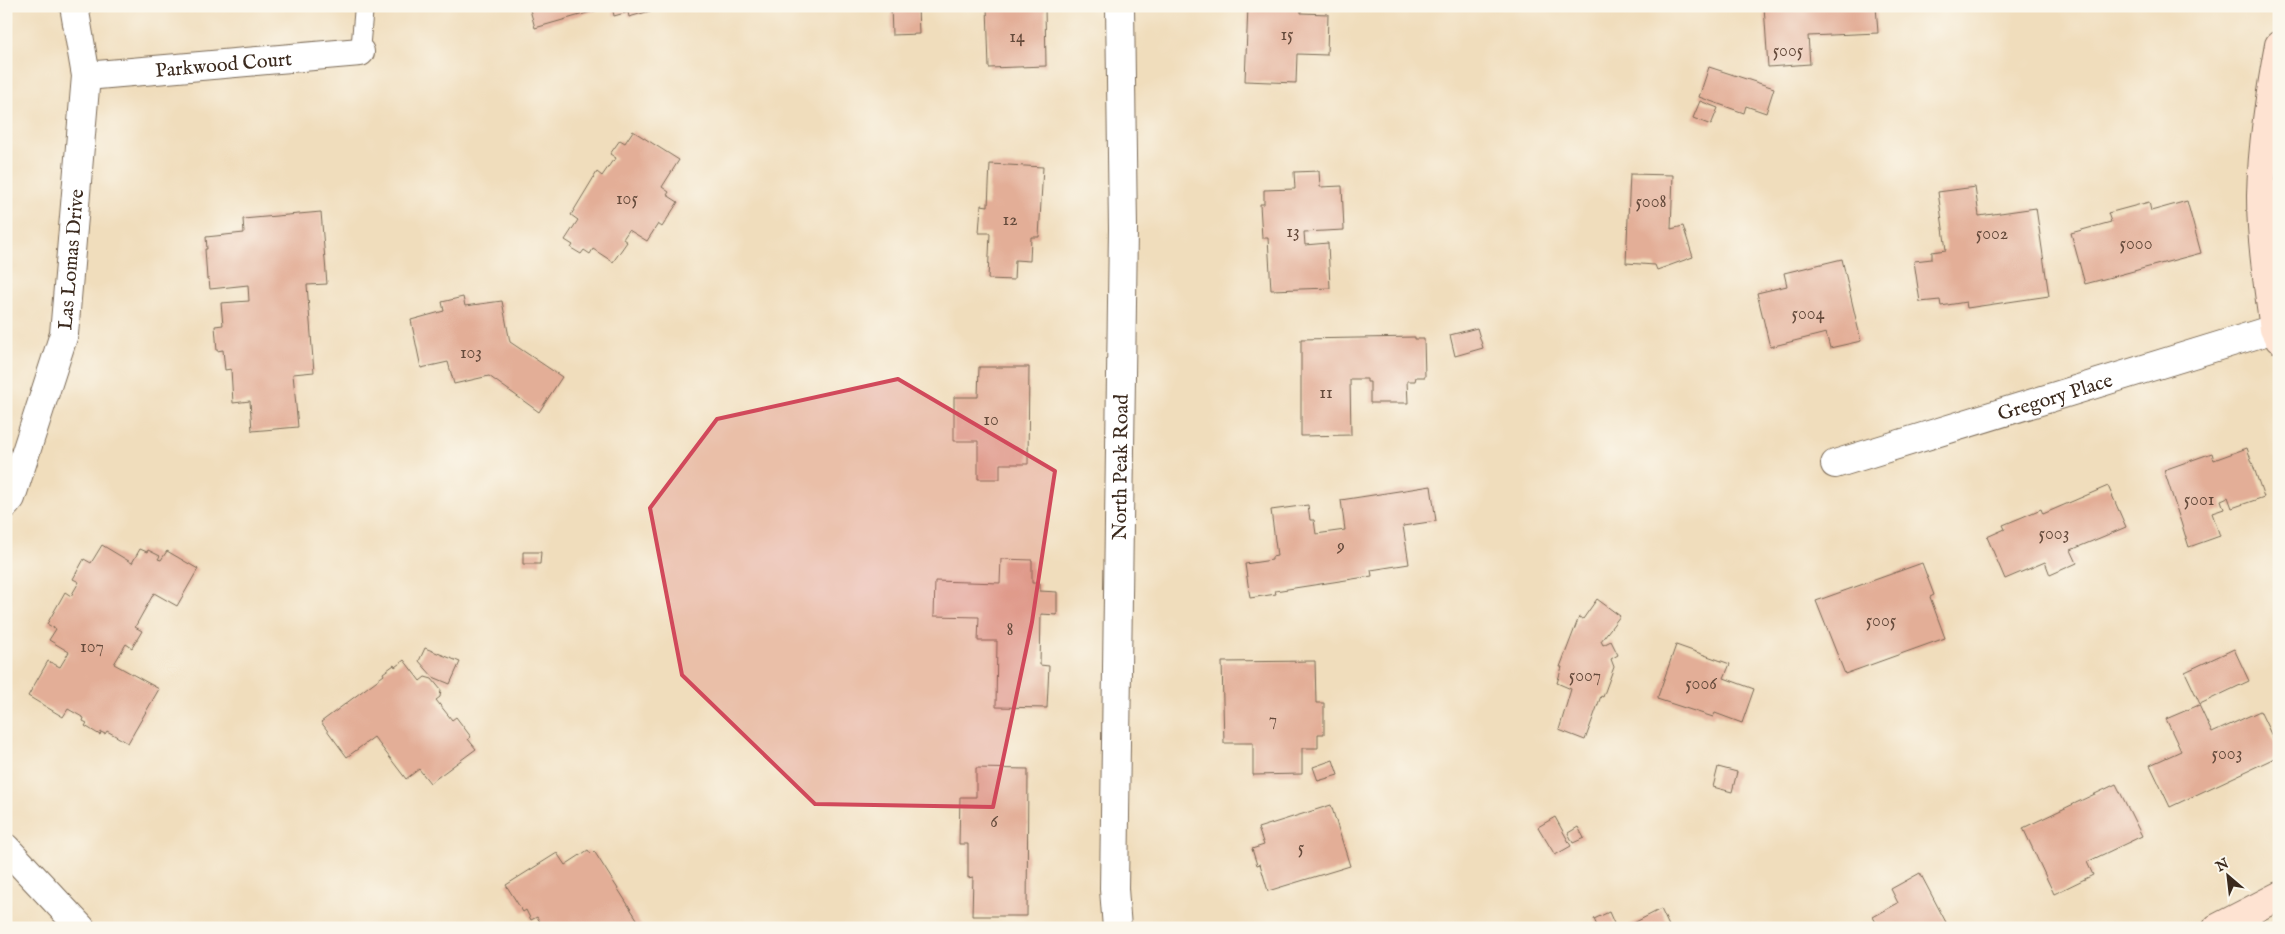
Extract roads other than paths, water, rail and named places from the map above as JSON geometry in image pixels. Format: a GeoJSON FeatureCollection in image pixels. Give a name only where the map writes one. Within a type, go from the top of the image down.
{"type":"FeatureCollection","features":[{"type":"Feature","properties":{"kind":"street","name":"Las Lomas Drive"},"geometry":{"type":"LineString","coordinates":[[6,504],[11,498],[64,334],[86,76],[74,6]]}},
{"type":"Feature","properties":{"kind":"street","name":"North Peak Road"},"geometry":{"type":"LineString","coordinates":[[1117,928],[1114,889],[1124,229],[1120,6]]}},
{"type":"Feature","properties":{"kind":"street"},"geometry":{"type":"LineString","coordinates":[[2277,334],[2264,262],[2261,196],[2267,113],[2279,45]]}},
{"type":"Feature","properties":{"kind":"street","name":"Parkwood Court"},"geometry":{"type":"LineString","coordinates":[[86,76],[360,52]]}},
{"type":"Feature","properties":{"kind":"street","name":"Gregory Place"},"geometry":{"type":"LineString","coordinates":[[1835,464],[2277,334]]}},
{"type":"Feature","properties":{"kind":"street"},"geometry":{"type":"LineString","coordinates":[[6,848],[81,928]]}},
{"type":"Feature","properties":{"kind":"street"},"geometry":{"type":"LineString","coordinates":[[2217,928],[2279,896]]}},
{"type":"Feature","properties":{"kind":"lane"},"geometry":{"type":"LineString","coordinates":[[360,52],[364,6]]}}]}
